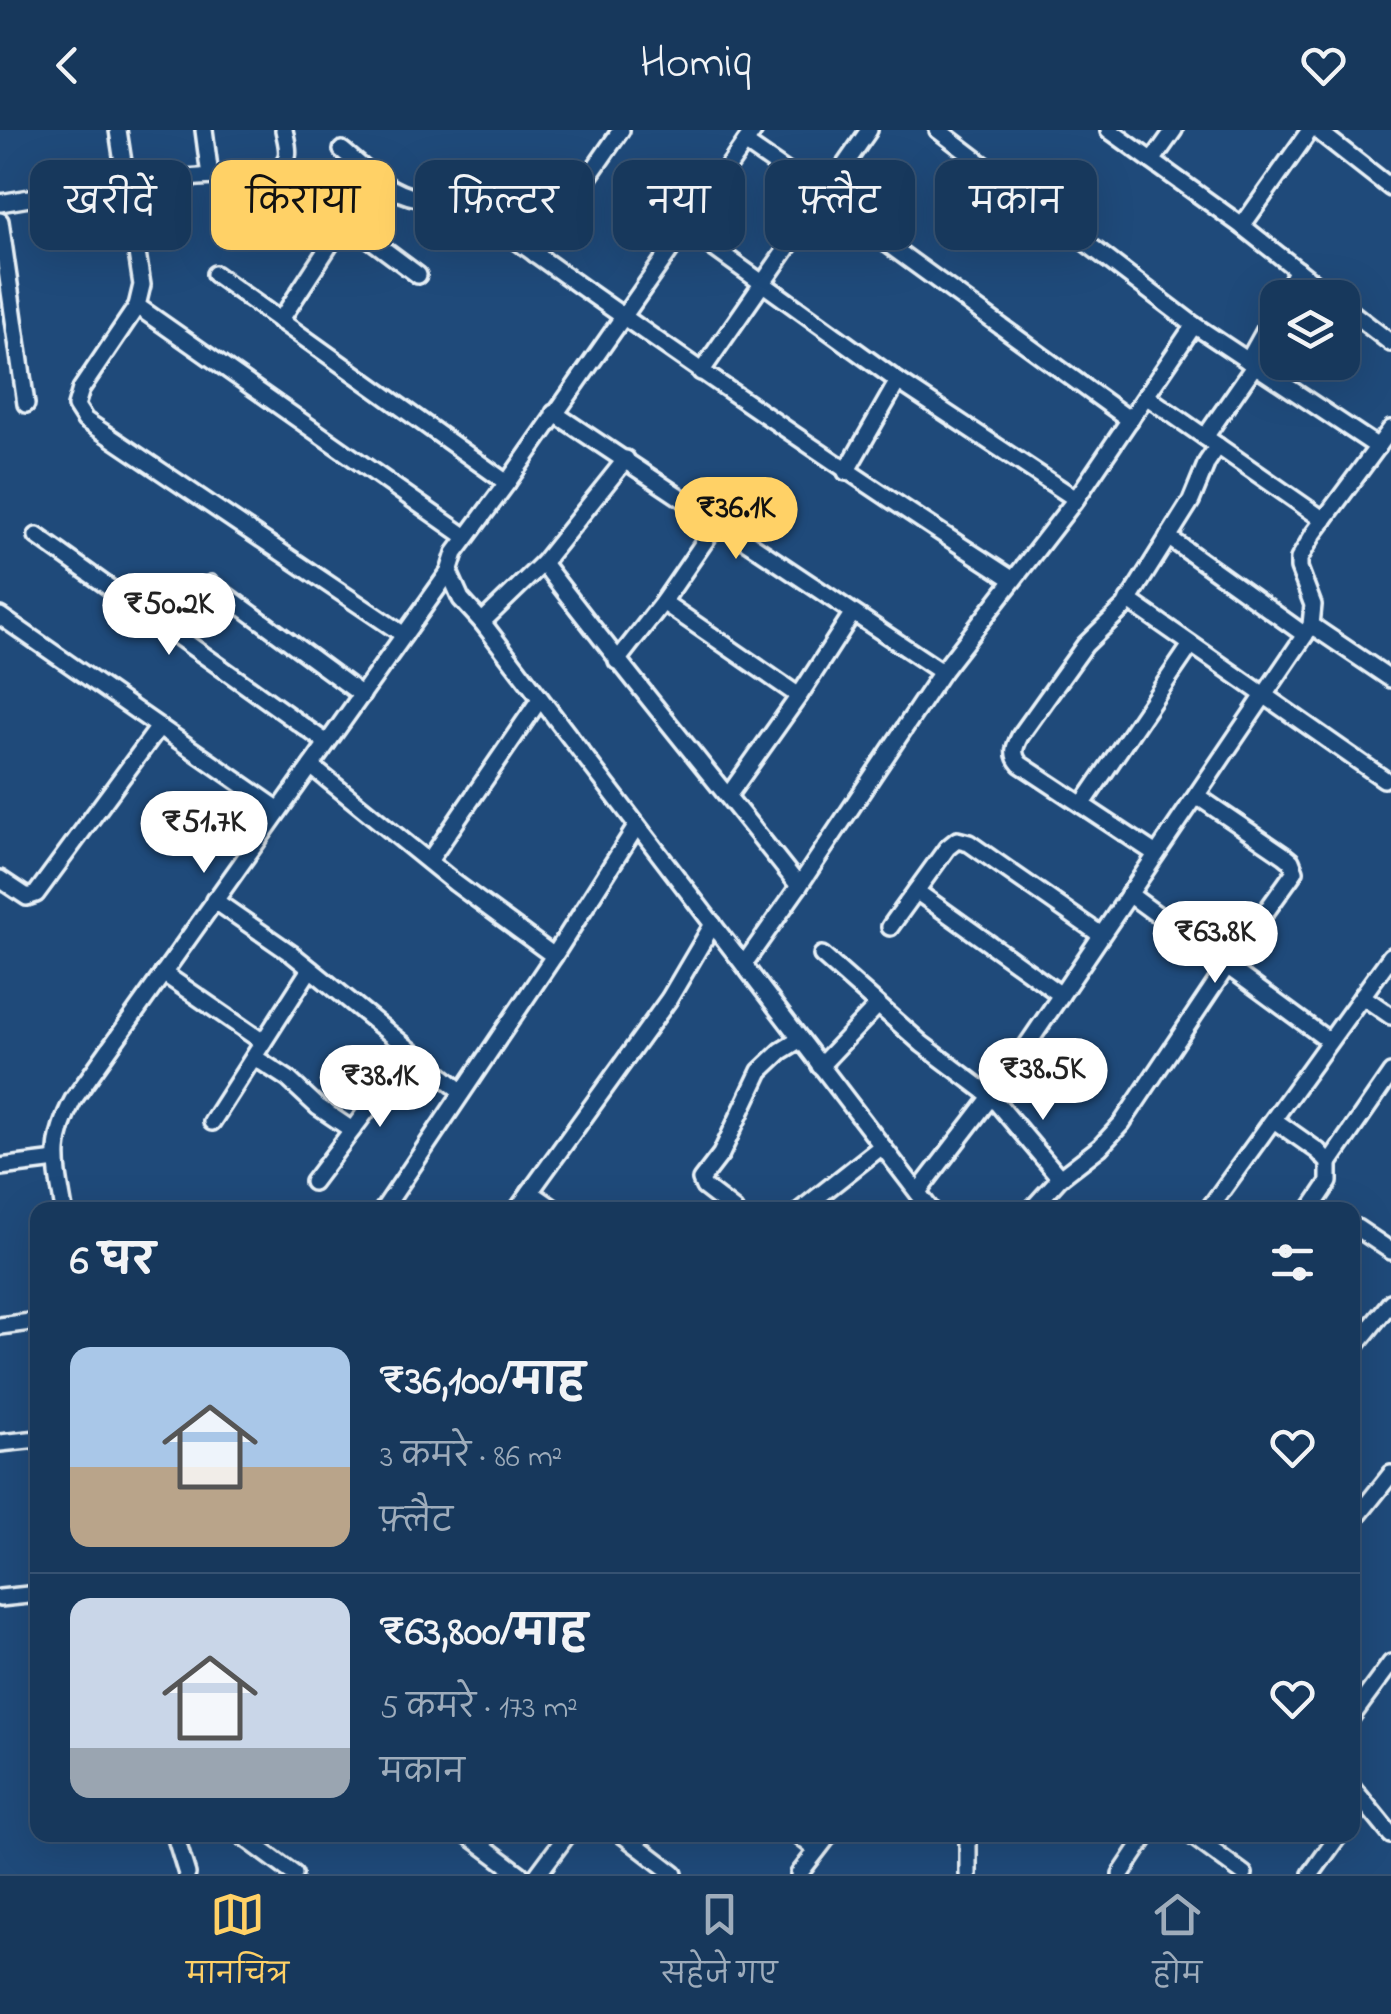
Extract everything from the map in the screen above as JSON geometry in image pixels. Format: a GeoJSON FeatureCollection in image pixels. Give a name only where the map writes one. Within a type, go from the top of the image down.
{"type":"FeatureCollection","features":[{"type":"Feature","properties":{"kind":"street"},"geometry":{"type":"LineString","coordinates":[[118,130],[122,160]]}},
{"type":"Feature","properties":{"kind":"street"},"geometry":{"type":"LineString","coordinates":[[204,130],[210,176]]}},
{"type":"Feature","properties":{"kind":"street"},"geometry":{"type":"LineString","coordinates":[[191,177],[274,172],[284,165],[288,153],[284,130]]}},
{"type":"Feature","properties":{"kind":"street"},"geometry":{"type":"LineString","coordinates":[[535,254],[622,130]]}},
{"type":"Feature","properties":{"kind":"street"},"geometry":{"type":"LineString","coordinates":[[848,160],[869,130]]}},
{"type":"Feature","properties":{"kind":"street"},"geometry":{"type":"LineString","coordinates":[[938,130],[1194,325],[1378,448]]}},
{"type":"Feature","properties":{"kind":"street"},"geometry":{"type":"LineString","coordinates":[[1109,130],[1311,280]]}},
{"type":"Feature","properties":{"kind":"street"},"geometry":{"type":"LineString","coordinates":[[1152,161],[1174,130]]}},
{"type":"Feature","properties":{"kind":"street"},"geometry":{"type":"LineString","coordinates":[[1242,226],[1310,130]]}},
{"type":"Feature","properties":{"kind":"street"},"geometry":{"type":"LineString","coordinates":[[1318,130],[1391,188]]}},
{"type":"Feature","properties":{"kind":"street"},"geometry":{"type":"LineString","coordinates":[[733,160],[750,136],[779,160]]}},
{"type":"Feature","properties":{"kind":"street"},"geometry":{"type":"LineString","coordinates":[[342,150],[405,195],[466,204],[700,372],[1012,580]]}},
{"type":"Feature","properties":{"kind":"street"},"geometry":{"type":"LineString","coordinates":[[0,202],[30,197]]}},
{"type":"Feature","properties":{"kind":"street"},"geometry":{"type":"LineString","coordinates":[[0,221],[26,404]]}},
{"type":"Feature","properties":{"kind":"street"},"geometry":{"type":"LineString","coordinates":[[280,321],[340,229],[348,226],[418,275]]}},
{"type":"Feature","properties":{"kind":"street"},"geometry":{"type":"LineString","coordinates":[[136,250],[142,285],[137,306],[81,388],[76,406],[85,420],[404,634]]}},
{"type":"Feature","properties":{"kind":"street"},"geometry":{"type":"LineString","coordinates":[[63,1202],[56,1160],[60,1127],[73,1100],[449,572],[466,537],[670,250]]}},
{"type":"Feature","properties":{"kind":"street"},"geometry":{"type":"LineString","coordinates":[[716,250],[898,381],[1076,500]]}},
{"type":"Feature","properties":{"kind":"street"},"geometry":{"type":"LineString","coordinates":[[700,372],[785,250]]}},
{"type":"Feature","properties":{"kind":"street"},"geometry":{"type":"LineString","coordinates":[[896,250],[1130,420]]}},
{"type":"Feature","properties":{"kind":"street"},"geometry":{"type":"LineString","coordinates":[[1292,280],[1298,270]]}},
{"type":"Feature","properties":{"kind":"street"},"geometry":{"type":"LineString","coordinates":[[215,274],[507,482]]}},
{"type":"Feature","properties":{"kind":"street"},"geometry":{"type":"LineString","coordinates":[[137,306],[466,537]]}},
{"type":"Feature","properties":{"kind":"street"},"geometry":{"type":"LineString","coordinates":[[1360,319],[1391,343]]}},
{"type":"Feature","properties":{"kind":"street"},"geometry":{"type":"LineString","coordinates":[[744,964],[942,672],[1076,500],[1194,325]]}},
{"type":"Feature","properties":{"kind":"street"},"geometry":{"type":"LineString","coordinates":[[1156,854],[1020,764],[1015,747],[1085,645],[1118,614],[1191,501],[1212,442],[1260,344]]}},
{"type":"Feature","properties":{"kind":"street"},"geometry":{"type":"LineString","coordinates":[[846,472],[898,381]]}},
{"type":"Feature","properties":{"kind":"street"},"geometry":{"type":"LineString","coordinates":[[1146,396],[1324,520]]}},
{"type":"Feature","properties":{"kind":"street"},"geometry":{"type":"LineString","coordinates":[[554,413],[942,672]]}},
{"type":"Feature","properties":{"kind":"street"},"geometry":{"type":"LineString","coordinates":[[918,1192],[992,1096],[1308,630],[1313,605],[1299,559],[1391,429]]}},
{"type":"Feature","properties":{"kind":"street"},"geometry":{"type":"LineString","coordinates":[[482,622],[543,563],[626,459]]}},
{"type":"Feature","properties":{"kind":"street"},"geometry":{"type":"LineString","coordinates":[[617,662],[718,522]]}},
{"type":"Feature","properties":{"kind":"street"},"geometry":{"type":"LineString","coordinates":[[38,536],[328,743]]}},
{"type":"Feature","properties":{"kind":"street"},"geometry":{"type":"LineString","coordinates":[[1168,537],[1308,630],[1391,679]]}},
{"type":"Feature","properties":{"kind":"street"},"geometry":{"type":"LineString","coordinates":[[543,563],[617,662],[799,886]]}},
{"type":"Feature","properties":{"kind":"street"},"geometry":{"type":"LineString","coordinates":[[449,572],[462,599],[925,1202]]}},
{"type":"Feature","properties":{"kind":"street"},"geometry":{"type":"LineString","coordinates":[[210,584],[362,695]]}},
{"type":"Feature","properties":{"kind":"street"},"geometry":{"type":"LineString","coordinates":[[1128,600],[1384,779]]}},
{"type":"Feature","properties":{"kind":"street"},"geometry":{"type":"LineString","coordinates":[[663,602],[798,696]]}},
{"type":"Feature","properties":{"kind":"street"},"geometry":{"type":"LineString","coordinates":[[728,796],[852,614]]}},
{"type":"Feature","properties":{"kind":"street"},"geometry":{"type":"LineString","coordinates":[[0,616],[279,810]]}},
{"type":"Feature","properties":{"kind":"street"},"geometry":{"type":"LineString","coordinates":[[1082,805],[1191,645]]}},
{"type":"Feature","properties":{"kind":"street"},"geometry":{"type":"LineString","coordinates":[[428,861],[540,700]]}},
{"type":"Feature","properties":{"kind":"street"},"geometry":{"type":"LineString","coordinates":[[0,879],[26,897],[36,894],[159,727]]}},
{"type":"Feature","properties":{"kind":"street"},"geometry":{"type":"LineString","coordinates":[[311,766],[554,956]]}},
{"type":"Feature","properties":{"kind":"street"},"geometry":{"type":"LineString","coordinates":[[1038,1202],[1060,1178],[1100,1148],[1122,1123],[1292,876],[1294,866],[1285,856],[1197,796]]}},
{"type":"Feature","properties":{"kind":"street"},"geometry":{"type":"LineString","coordinates":[[388,1202],[554,956],[636,826]]}},
{"type":"Feature","properties":{"kind":"street"},"geometry":{"type":"LineString","coordinates":[[890,927],[952,842],[963,841],[1101,935]]}},
{"type":"Feature","properties":{"kind":"street"},"geometry":{"type":"LineString","coordinates":[[916,891],[1061,995]]}},
{"type":"Feature","properties":{"kind":"street"},"geometry":{"type":"LineString","coordinates":[[1129,894],[1329,1040]]}},
{"type":"Feature","properties":{"kind":"street"},"geometry":{"type":"LineString","coordinates":[[214,900],[270,938],[462,1092]]}},
{"type":"Feature","properties":{"kind":"street"},"geometry":{"type":"LineString","coordinates":[[523,1202],[669,999],[713,924]]}},
{"type":"Feature","properties":{"kind":"street"},"geometry":{"type":"LineString","coordinates":[[822,955],[941,1060],[992,1096],[1060,1178]]}},
{"type":"Feature","properties":{"kind":"street"},"geometry":{"type":"LineString","coordinates":[[1214,1202],[1391,956]]}},
{"type":"Feature","properties":{"kind":"street"},"geometry":{"type":"LineString","coordinates":[[212,1122],[310,969]]}},
{"type":"Feature","properties":{"kind":"street"},"geometry":{"type":"LineString","coordinates":[[163,973],[259,1049],[318,1107],[352,1130]]}},
{"type":"Feature","properties":{"kind":"street"},"geometry":{"type":"LineString","coordinates":[[1362,996],[1391,1016]]}},
{"type":"Feature","properties":{"kind":"street"},"geometry":{"type":"LineString","coordinates":[[820,1066],[878,1005]]}},
{"type":"Feature","properties":{"kind":"street"},"geometry":{"type":"LineString","coordinates":[[724,1202],[704,1187],[702,1180],[721,1154],[760,1071],[799,1040]]}},
{"type":"Feature","properties":{"kind":"street"},"geometry":{"type":"LineString","coordinates":[[312,1182],[411,1052]]}},
{"type":"Feature","properties":{"kind":"street"},"geometry":{"type":"LineString","coordinates":[[1315,1202],[1329,1182],[1329,1163],[1391,1073]]}},
{"type":"Feature","properties":{"kind":"street"},"geometry":{"type":"LineString","coordinates":[[1274,1120],[1329,1163]]}},
{"type":"Feature","properties":{"kind":"street"},"geometry":{"type":"LineString","coordinates":[[811,1202],[882,1146]]}},
{"type":"Feature","properties":{"kind":"street"},"geometry":{"type":"LineString","coordinates":[[0,1167],[56,1160]]}},
{"type":"Feature","properties":{"kind":"street"},"geometry":{"type":"LineString","coordinates":[[530,1192],[544,1202]]}},
{"type":"Feature","properties":{"kind":"street"},"geometry":{"type":"LineString","coordinates":[[1360,1230],[1391,1251]]}},
{"type":"Feature","properties":{"kind":"street"},"geometry":{"type":"LineString","coordinates":[[1360,1340],[1391,1302]]}},
{"type":"Feature","properties":{"kind":"street"},"geometry":{"type":"LineString","coordinates":[[0,1326],[30,1321]]}},
{"type":"Feature","properties":{"kind":"street"},"geometry":{"type":"LineString","coordinates":[[0,1443],[30,1440]]}},
{"type":"Feature","properties":{"kind":"street"},"geometry":{"type":"LineString","coordinates":[[1360,1512],[1391,1474]]}},
{"type":"Feature","properties":{"kind":"street"},"geometry":{"type":"LineString","coordinates":[[0,1598],[30,1595]]}},
{"type":"Feature","properties":{"kind":"street"},"geometry":{"type":"LineString","coordinates":[[1360,1705],[1391,1663]]}},
{"type":"Feature","properties":{"kind":"street"},"geometry":{"type":"LineString","coordinates":[[1360,1797],[1389,1827]]}},
{"type":"Feature","properties":{"kind":"street"},"geometry":{"type":"LineString","coordinates":[[1360,1805],[1363,1801]]}},
{"type":"Feature","properties":{"kind":"street"},"geometry":{"type":"LineString","coordinates":[[177,1842],[186,1874]]}},
{"type":"Feature","properties":{"kind":"street"},"geometry":{"type":"LineString","coordinates":[[251,1842],[294,1874]]}},
{"type":"Feature","properties":{"kind":"street"},"geometry":{"type":"LineString","coordinates":[[477,1842],[520,1874]]}},
{"type":"Feature","properties":{"kind":"street"},"geometry":{"type":"LineString","coordinates":[[538,1874],[562,1842]]}},
{"type":"Feature","properties":{"kind":"street"},"geometry":{"type":"LineString","coordinates":[[632,1842],[674,1874]]}},
{"type":"Feature","properties":{"kind":"street"},"geometry":{"type":"LineString","coordinates":[[807,1842],[817,1850]]}},
{"type":"Feature","properties":{"kind":"street"},"geometry":{"type":"LineString","coordinates":[[799,1874],[823,1842]]}},
{"type":"Feature","properties":{"kind":"street"},"geometry":{"type":"LineString","coordinates":[[968,1842],[968,1874]]}},
{"type":"Feature","properties":{"kind":"street"},"geometry":{"type":"LineString","coordinates":[[1122,1874],[1143,1842]]}},
{"type":"Feature","properties":{"kind":"street"},"geometry":{"type":"LineString","coordinates":[[1200,1842],[1244,1874]]}},
{"type":"Feature","properties":{"kind":"street"},"geometry":{"type":"LineString","coordinates":[[1311,1874],[1333,1842]]}}]}
